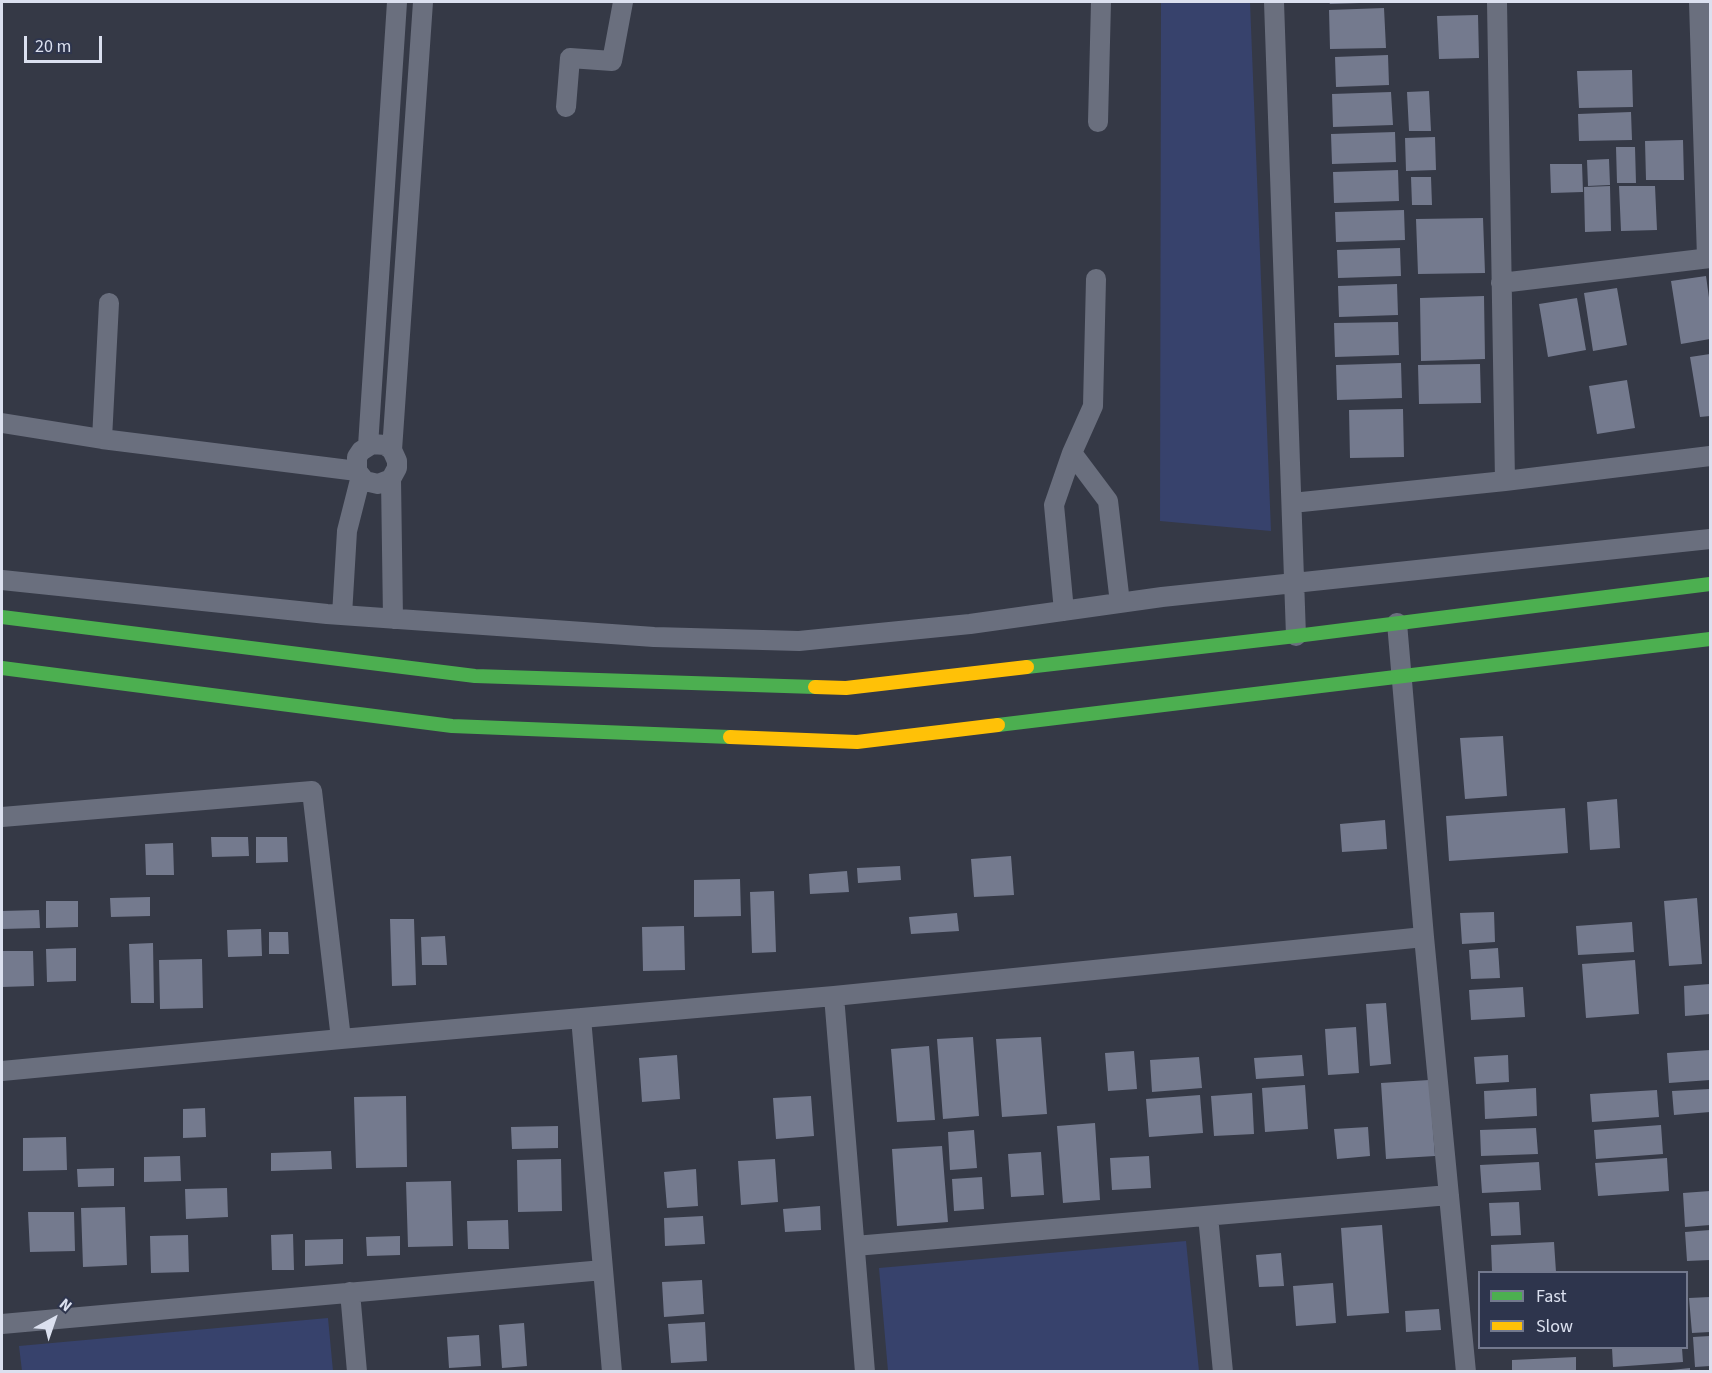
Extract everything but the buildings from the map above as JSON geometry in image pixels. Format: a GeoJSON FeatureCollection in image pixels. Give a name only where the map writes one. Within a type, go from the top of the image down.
{"type":"FeatureCollection","features":[{"type":"Feature","properties":{"kind":"street"},"geometry":{"type":"LineString","coordinates":[[368,446],[398,2]]}},
{"type":"Feature","properties":{"kind":"street"},"geometry":{"type":"LineString","coordinates":[[393,619],[391,479],[397,468],[397,461],[392,450],[423,2]]}},
{"type":"Feature","properties":{"kind":"street"},"geometry":{"type":"LineString","coordinates":[[566,107],[570,58],[612,62],[622,2]]}},
{"type":"Feature","properties":{"kind":"street"},"geometry":{"type":"LineString","coordinates":[[1098,122],[1101,2]]}},
{"type":"Feature","properties":{"kind":"street"},"geometry":{"type":"LineString","coordinates":[[1274,2],[1296,636]]}},
{"type":"Feature","properties":{"kind":"street"},"geometry":{"type":"LineString","coordinates":[[1497,2],[1506,481]]}},
{"type":"Feature","properties":{"kind":"street"},"geometry":{"type":"LineString","coordinates":[[1501,283],[1709,258],[1706,47],[1699,2]]}},
{"type":"Feature","properties":{"kind":"street"},"geometry":{"type":"LineString","coordinates":[[1064,611],[1054,506],[1072,453],[1093,406],[1096,279]]}},
{"type":"Feature","properties":{"kind":"street"},"geometry":{"type":"LineString","coordinates":[[102,439],[109,303]]}},
{"type":"Feature","properties":{"kind":"street"},"geometry":{"type":"LineString","coordinates":[[2,423],[359,474],[371,484],[391,479]]}},
{"type":"Feature","properties":{"kind":"street"},"geometry":{"type":"LineString","coordinates":[[342,615],[347,531],[359,474],[357,458],[368,446],[385,445],[392,450]]}},
{"type":"Feature","properties":{"kind":"street"},"geometry":{"type":"LineString","coordinates":[[1072,453],[1108,501],[1120,603]]}},
{"type":"Feature","properties":{"kind":"street"},"geometry":{"type":"LineString","coordinates":[[1292,503],[1506,481],[1710,456]]}},
{"type":"Feature","properties":{"kind":"street"},"geometry":{"type":"LineString","coordinates":[[2,580],[393,619],[654,637],[799,641],[970,624],[1162,597],[1710,539]]}},
{"type":"Feature","properties":{"kind":"street"},"geometry":{"type":"LineString","coordinates":[[2,617],[475,676],[846,688],[1296,636],[1710,584]]}},
{"type":"Feature","properties":{"kind":"street"},"geometry":{"type":"LineString","coordinates":[[1397,623],[1424,937],[1466,1371]]}},
{"type":"Feature","properties":{"kind":"street"},"geometry":{"type":"LineString","coordinates":[[2,668],[452,726],[857,742],[1710,639]]}},
{"type":"Feature","properties":{"kind":"street"},"geometry":{"type":"LineString","coordinates":[[2,817],[312,791],[341,1039]]}},
{"type":"Feature","properties":{"kind":"street"},"geometry":{"type":"LineString","coordinates":[[2,1071],[834,996],[1424,937]]}},
{"type":"Feature","properties":{"kind":"street"},"geometry":{"type":"LineString","coordinates":[[834,996],[865,1371]]}},
{"type":"Feature","properties":{"kind":"street"},"geometry":{"type":"LineString","coordinates":[[582,1018],[612,1371]]}},
{"type":"Feature","properties":{"kind":"street"},"geometry":{"type":"LineString","coordinates":[[855,1246],[1449,1195]]}},
{"type":"Feature","properties":{"kind":"street"},"geometry":{"type":"LineString","coordinates":[[1208,1216],[1223,1371]]}},
{"type":"Feature","properties":{"kind":"street"},"geometry":{"type":"LineString","coordinates":[[2,1324],[603,1270]]}},
{"type":"Feature","properties":{"kind":"street"},"geometry":{"type":"LineString","coordinates":[[350,1292],[357,1371]]}},
{"type":"Feature","properties":{"kind":"shaded area"},"geometry":{"type":"Polygon","coordinates":[[[1161,2],[1250,2],[1271,531],[1160,521],[1161,2]]]}},
{"type":"Feature","properties":{"kind":"shaded area"},"geometry":{"type":"Polygon","coordinates":[[[1186,1241],[1199,1371],[888,1371],[879,1268],[1186,1241]]]}},
{"type":"Feature","properties":{"kind":"shaded area"},"geometry":{"type":"Polygon","coordinates":[[[328,1318],[333,1371],[22,1371],[19,1346],[328,1318]]]}},
{"type":"Feature","properties":{"kind":"traffic: fast"},"geometry":{"type":"LineString","coordinates":[[1027,667],[1710,584]]}},
{"type":"Feature","properties":{"kind":"traffic: fast"},"geometry":{"type":"LineString","coordinates":[[2,617],[475,676],[815,687]]}},
{"type":"Feature","properties":{"kind":"traffic: fast"},"geometry":{"type":"LineString","coordinates":[[998,725],[1710,639]]}},
{"type":"Feature","properties":{"kind":"traffic: fast"},"geometry":{"type":"LineString","coordinates":[[2,668],[452,726],[730,737]]}},
{"type":"Feature","properties":{"kind":"traffic: slow"},"geometry":{"type":"LineString","coordinates":[[815,687],[846,688],[1027,667]]}},
{"type":"Feature","properties":{"kind":"traffic: slow"},"geometry":{"type":"LineString","coordinates":[[730,737],[857,742],[998,725]]}}]}
